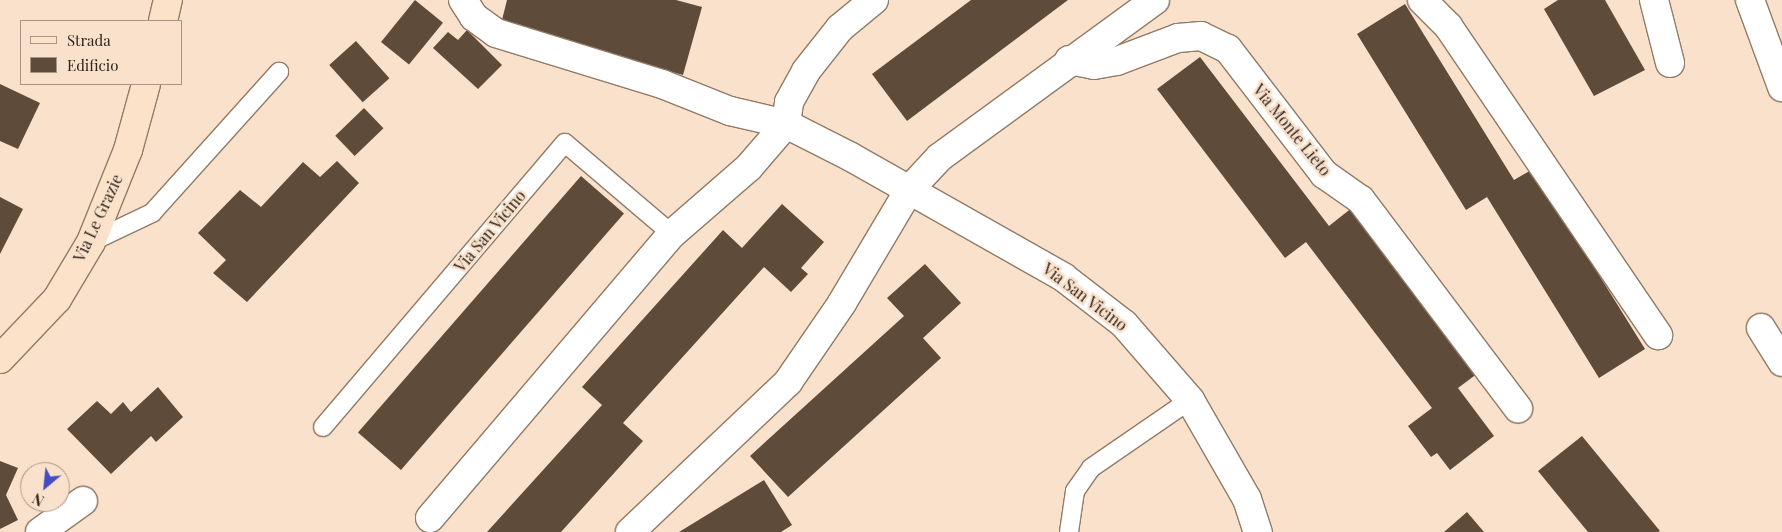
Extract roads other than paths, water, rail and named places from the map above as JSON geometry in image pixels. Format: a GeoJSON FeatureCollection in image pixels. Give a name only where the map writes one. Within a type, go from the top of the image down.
{"type":"FeatureCollection","features":[{"type":"Feature","properties":{"kind":"main road"},"geometry":{"type":"LineString","coordinates":[[163,20],[168,0]]}},
{"type":"Feature","properties":{"kind":"main road","name":"Via Le Grazie"},"geometry":{"type":"LineString","coordinates":[[0,359],[57,298],[91,242],[128,150],[146,85]]}},
{"type":"Feature","properties":{"kind":"street","name":"Via San Vicino"},"geometry":{"type":"LineString","coordinates":[[463,0],[474,18],[496,33],[662,84],[730,111],[786,124],[909,190],[1063,277],[1124,324],[1190,400],[1247,499],[1258,532]]}},
{"type":"Feature","properties":{"kind":"street"},"geometry":{"type":"LineString","coordinates":[[430,518],[672,234],[749,167],[786,124],[789,102],[806,71],[840,28],[874,0]]}},
{"type":"Feature","properties":{"kind":"street"},"geometry":{"type":"LineString","coordinates":[[630,532],[788,382],[842,303],[909,190],[940,156],[1155,0]]}},
{"type":"Feature","properties":{"kind":"street"},"geometry":{"type":"LineString","coordinates":[[1422,0],[1448,26],[1658,335]]}},
{"type":"Feature","properties":{"kind":"street"},"geometry":{"type":"LineString","coordinates":[[1654,0],[1670,63]]}},
{"type":"Feature","properties":{"kind":"street"},"geometry":{"type":"LineString","coordinates":[[1750,0],[1782,87]]}},
{"type":"Feature","properties":{"kind":"street","name":"Via Monte Lieto"},"geometry":{"type":"LineString","coordinates":[[1070,60],[1094,65],[1117,62],[1178,38],[1193,36],[1201,36],[1228,49],[1324,174],[1361,200],[1518,408]]}},
{"type":"Feature","properties":{"kind":"street"},"geometry":{"type":"LineString","coordinates":[[1762,328],[1782,362]]}},
{"type":"Feature","properties":{"kind":"street"},"geometry":{"type":"LineString","coordinates":[[40,532],[83,501]]}},
{"type":"Feature","properties":{"kind":"lane"},"geometry":{"type":"LineString","coordinates":[[91,242],[152,212],[279,72]]}},
{"type":"Feature","properties":{"kind":"lane","name":"Via San Vicino"},"geometry":{"type":"LineString","coordinates":[[323,427],[565,143],[672,234]]}},
{"type":"Feature","properties":{"kind":"lane"},"geometry":{"type":"LineString","coordinates":[[1069,532],[1075,491],[1091,468],[1190,400]]}}]}
